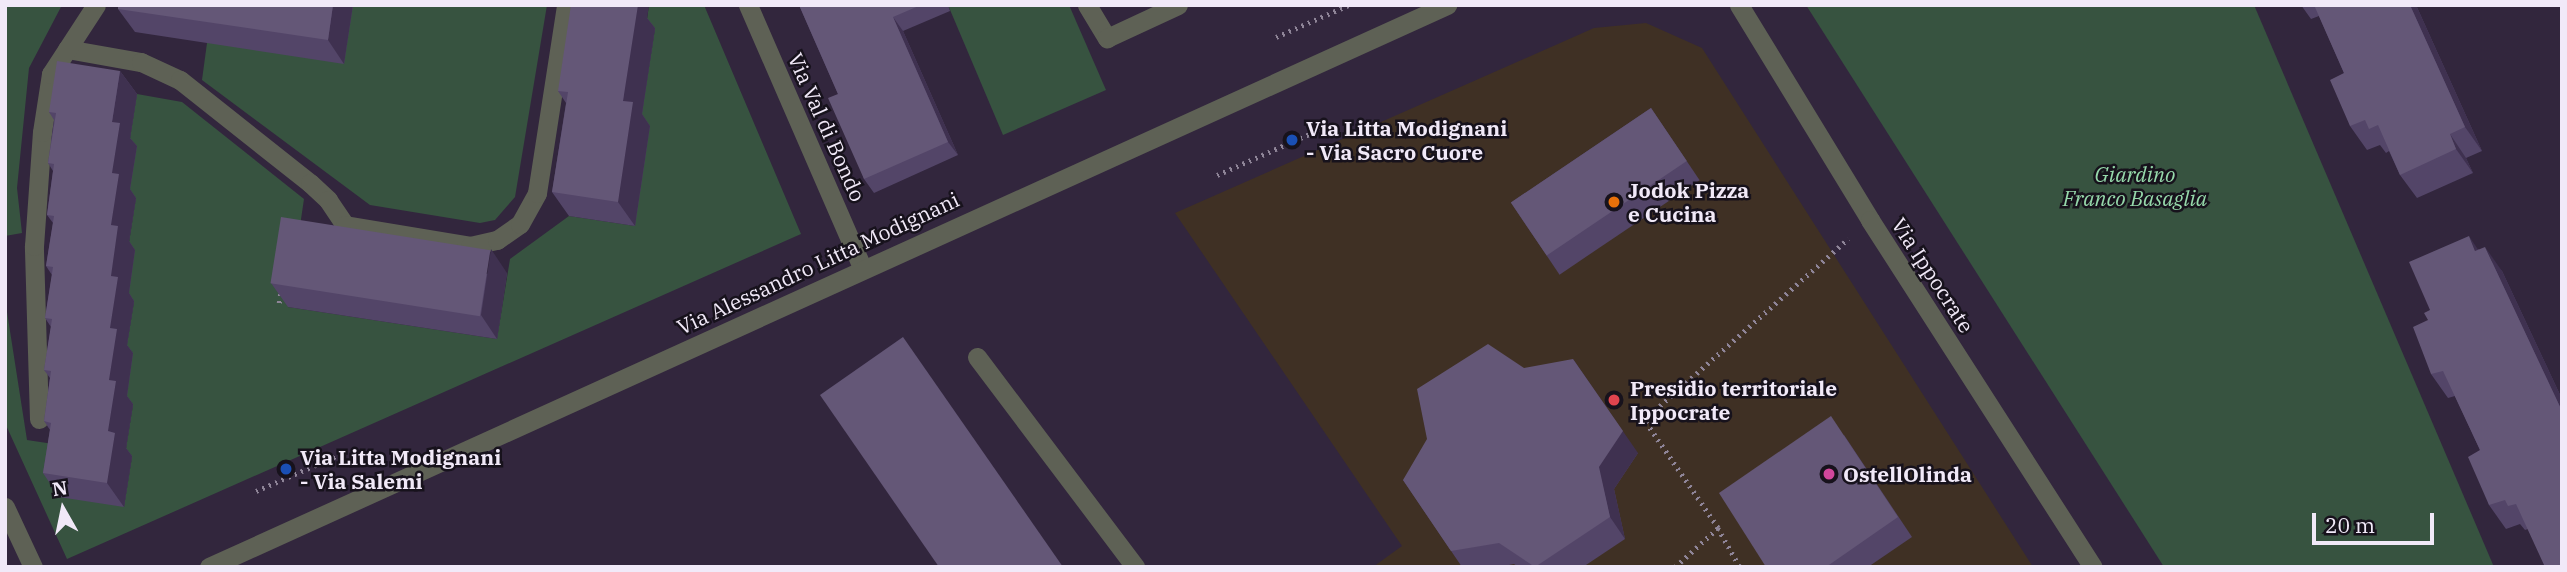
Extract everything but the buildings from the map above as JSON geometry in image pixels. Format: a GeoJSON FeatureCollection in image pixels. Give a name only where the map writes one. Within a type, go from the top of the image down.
{"type":"FeatureCollection","features":[{"type":"Feature","properties":{"kind":"street"},"geometry":{"type":"LineString","coordinates":[[39,419],[34,246],[42,132],[51,74],[96,5]]}},
{"type":"Feature","properties":{"kind":"street"},"geometry":{"type":"LineString","coordinates":[[67,49],[141,62],[180,80],[310,183],[328,200],[345,225],[470,246],[497,240],[520,224],[537,193],[566,5]]}},
{"type":"Feature","properties":{"kind":"street","name":"Via Val di Bondo"},"geometry":{"type":"LineString","coordinates":[[748,5],[862,267]]}},
{"type":"Feature","properties":{"kind":"street"},"geometry":{"type":"LineString","coordinates":[[1087,5],[1107,38],[1178,5]]}},
{"type":"Feature","properties":{"kind":"street","name":"Via Alessandro Litta Modignani"},"geometry":{"type":"LineString","coordinates":[[209,567],[862,267],[1447,5]]}},
{"type":"Feature","properties":{"kind":"street","name":"Via Ippocrate"},"geometry":{"type":"LineString","coordinates":[[1738,5],[1870,220],[2093,567]]}},
{"type":"Feature","properties":{"kind":"street"},"geometry":{"type":"LineString","coordinates":[[977,357],[1135,567]]}},
{"type":"Feature","properties":{"kind":"street"},"geometry":{"type":"LineString","coordinates":[[5,507],[33,567]]}},
{"type":"Feature","properties":{"kind":"path"},"geometry":{"type":"LineString","coordinates":[[1276,37],[1349,5]]}},
{"type":"Feature","properties":{"kind":"path"},"geometry":{"type":"LineString","coordinates":[[1217,174],[1330,125]]}},
{"type":"Feature","properties":{"kind":"path"},"geometry":{"type":"LineString","coordinates":[[1740,567],[1718,528],[1644,420],[1870,220]]}},
{"type":"Feature","properties":{"kind":"path"},"geometry":{"type":"LineString","coordinates":[[279,303],[283,276]]}},
{"type":"Feature","properties":{"kind":"path"},"geometry":{"type":"LineString","coordinates":[[256,491],[343,453]]}},
{"type":"Feature","properties":{"kind":"path"},"geometry":{"type":"LineString","coordinates":[[1675,567],[1718,528]]}},
{"type":"Feature","properties":{"kind":"shaded area","name":"Presidio territoriale Ippocrate"},"geometry":{"type":"Polygon","coordinates":[[[1646,23],[1702,48],[2033,567],[1373,567],[1402,546],[1175,213],[1594,28],[1646,23]]]}},
{"type":"Feature","properties":{"kind":"green space"},"geometry":{"type":"Polygon","coordinates":[[[5,5],[62,5],[29,68],[17,188],[22,233],[5,236],[5,5]]]}},
{"type":"Feature","properties":{"kind":"green space"},"geometry":{"type":"Polygon","coordinates":[[[353,5],[547,5],[515,197],[495,220],[480,223],[370,205],[202,80],[207,43],[353,5]]]}},
{"type":"Feature","properties":{"kind":"green space"},"geometry":{"type":"Polygon","coordinates":[[[649,5],[704,5],[801,234],[67,559],[5,423],[5,299],[27,440],[60,445],[124,507],[132,457],[125,455],[133,405],[126,403],[126,351],[134,302],[127,300],[128,249],[136,198],[129,197],[129,145],[137,94],[182,102],[304,199],[288,307],[497,339],[510,259],[569,216],[635,226],[640,125],[655,29],[646,27],[649,5]]]}},
{"type":"Feature","properties":{"kind":"green space"},"geometry":{"type":"Polygon","coordinates":[[[948,5],[1069,5],[1106,90],[1003,135],[948,5]]]}},
{"type":"Feature","properties":{"kind":"green space","name":"Giardino Franco Basaglia"},"geometry":{"type":"Polygon","coordinates":[[[1806,5],[2254,5],[2494,567],[2164,567],[1806,5]]]}},
{"type":"Feature","properties":{"kind":"place","name":"Via Litta Modignani - Via Sacro Cuore"},"geometry":{"type":"Point","coordinates":[1292,140]}},
{"type":"Feature","properties":{"kind":"place","name":"Jodok Pizza e Cucina"},"geometry":{"type":"Point","coordinates":[1614,202]}},
{"type":"Feature","properties":{"kind":"place","name":"Presidio territoriale Ippocrate"},"geometry":{"type":"Point","coordinates":[1614,400]}},
{"type":"Feature","properties":{"kind":"place","name":"Via Litta Modignani - Via Salemi"},"geometry":{"type":"Point","coordinates":[286,469]}},
{"type":"Feature","properties":{"kind":"place","name":"OstellOlinda"},"geometry":{"type":"Point","coordinates":[1829,474]}}]}
